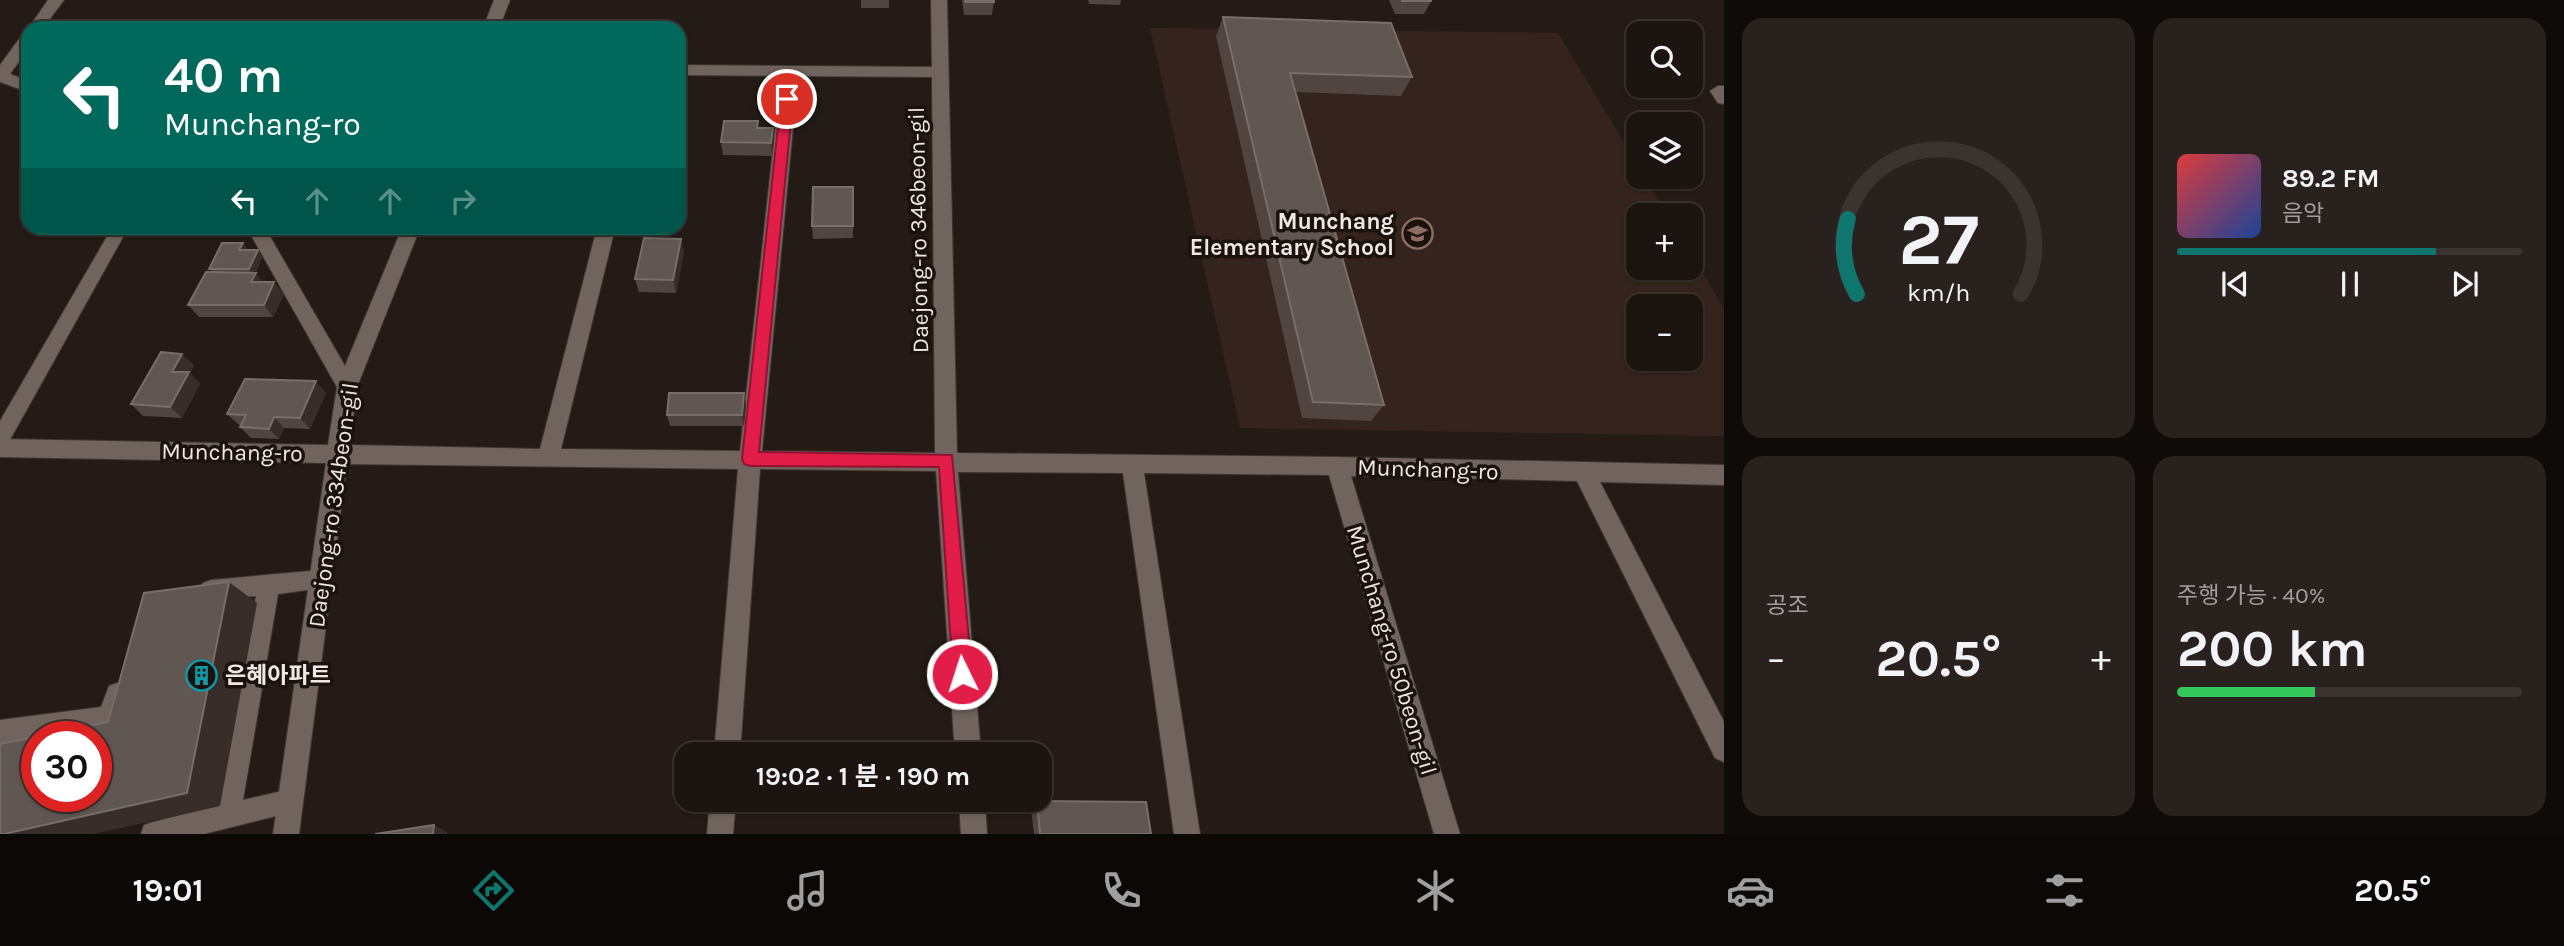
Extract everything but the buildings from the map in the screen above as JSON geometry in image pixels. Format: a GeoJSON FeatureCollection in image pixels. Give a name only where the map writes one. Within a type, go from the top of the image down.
{"type":"FeatureCollection","features":[{"type":"Feature","properties":{"kind":"street"},"geometry":{"type":"LineString","coordinates":[[41,21],[56,0]]}},
{"type":"Feature","properties":{"kind":"street"},"geometry":{"type":"LineString","coordinates":[[494,21],[502,0]]}},
{"type":"Feature","properties":{"kind":"street","name":"Daejong-ro 346beon-gil"},"geometry":{"type":"LineString","coordinates":[[939,0],[946,460],[967,742]]}},
{"type":"Feature","properties":{"kind":"street"},"geometry":{"type":"LineString","coordinates":[[21,48],[0,76],[21,84]]}},
{"type":"Feature","properties":{"kind":"street"},"geometry":{"type":"LineString","coordinates":[[686,70],[940,72]]}},
{"type":"Feature","properties":{"kind":"street"},"geometry":{"type":"LineString","coordinates":[[727,742],[750,459],[790,71]]}},
{"type":"Feature","properties":{"kind":"street"},"geometry":{"type":"LineString","coordinates":[[1724,91],[1718,91],[1724,99]]}},
{"type":"Feature","properties":{"kind":"street"},"geometry":{"type":"LineString","coordinates":[[260,235],[347,387]]}},
{"type":"Feature","properties":{"kind":"street","name":"Daejong-ro 334beon-gil"},"geometry":{"type":"LineString","coordinates":[[286,834],[347,387],[408,235]]}},
{"type":"Feature","properties":{"kind":"street"},"geometry":{"type":"LineString","coordinates":[[548,458],[604,235]]}},
{"type":"Feature","properties":{"kind":"street","name":"Munchang-ro"},"geometry":{"type":"LineString","coordinates":[[0,448],[548,458],[1337,466],[1585,474],[1724,475]]}},
{"type":"Feature","properties":{"kind":"street"},"geometry":{"type":"LineString","coordinates":[[1132,463],[1187,834]]}},
{"type":"Feature","properties":{"kind":"street","name":"Munchang-ro 50beon-gil"},"geometry":{"type":"LineString","coordinates":[[1337,466],[1447,834]]}},
{"type":"Feature","properties":{"kind":"street"},"geometry":{"type":"LineString","coordinates":[[1585,474],[1724,749]]}},
{"type":"Feature","properties":{"kind":"street"},"geometry":{"type":"LineString","coordinates":[[720,834],[722,812]]}},
{"type":"Feature","properties":{"kind":"street"},"geometry":{"type":"LineString","coordinates":[[973,812],[974,834]]}},
{"type":"Feature","properties":{"kind":"lane"},"geometry":{"type":"LineString","coordinates":[[0,439],[116,235]]}},
{"type":"Feature","properties":{"kind":"lane"},"geometry":{"type":"LineString","coordinates":[[188,592],[321,580]]}},
{"type":"Feature","properties":{"kind":"lane"},"geometry":{"type":"LineString","coordinates":[[228,816],[269,585]]}},
{"type":"Feature","properties":{"kind":"lane"},"geometry":{"type":"LineString","coordinates":[[0,732],[109,718],[125,669]]}},
{"type":"Feature","properties":{"kind":"lane"},"geometry":{"type":"LineString","coordinates":[[153,834],[291,801]]}},
{"type":"Feature","properties":{"kind":"shaded area","name":"Munchang Elementary School"},"geometry":{"type":"Polygon","coordinates":[[[1150,28],[1558,33],[1626,146],[1626,189],[1652,189],[1661,203],[1626,203],[1626,280],[1703,280],[1703,273],[1724,309],[1724,436],[1240,428],[1150,28]]]}},
{"type":"Feature","properties":{"kind":"place","name":"Munchang Elementary School"},"geometry":{"type":"Point","coordinates":[1417,234]}},
{"type":"Feature","properties":{"kind":"place","name":"은혜아파트"},"geometry":{"type":"Point","coordinates":[202,675]}},
{"type":"Feature","properties":{"kind":"route"},"geometry":{"type":"LineString","coordinates":[[787,99],[750,459],[946,460],[962,674]]}}]}
